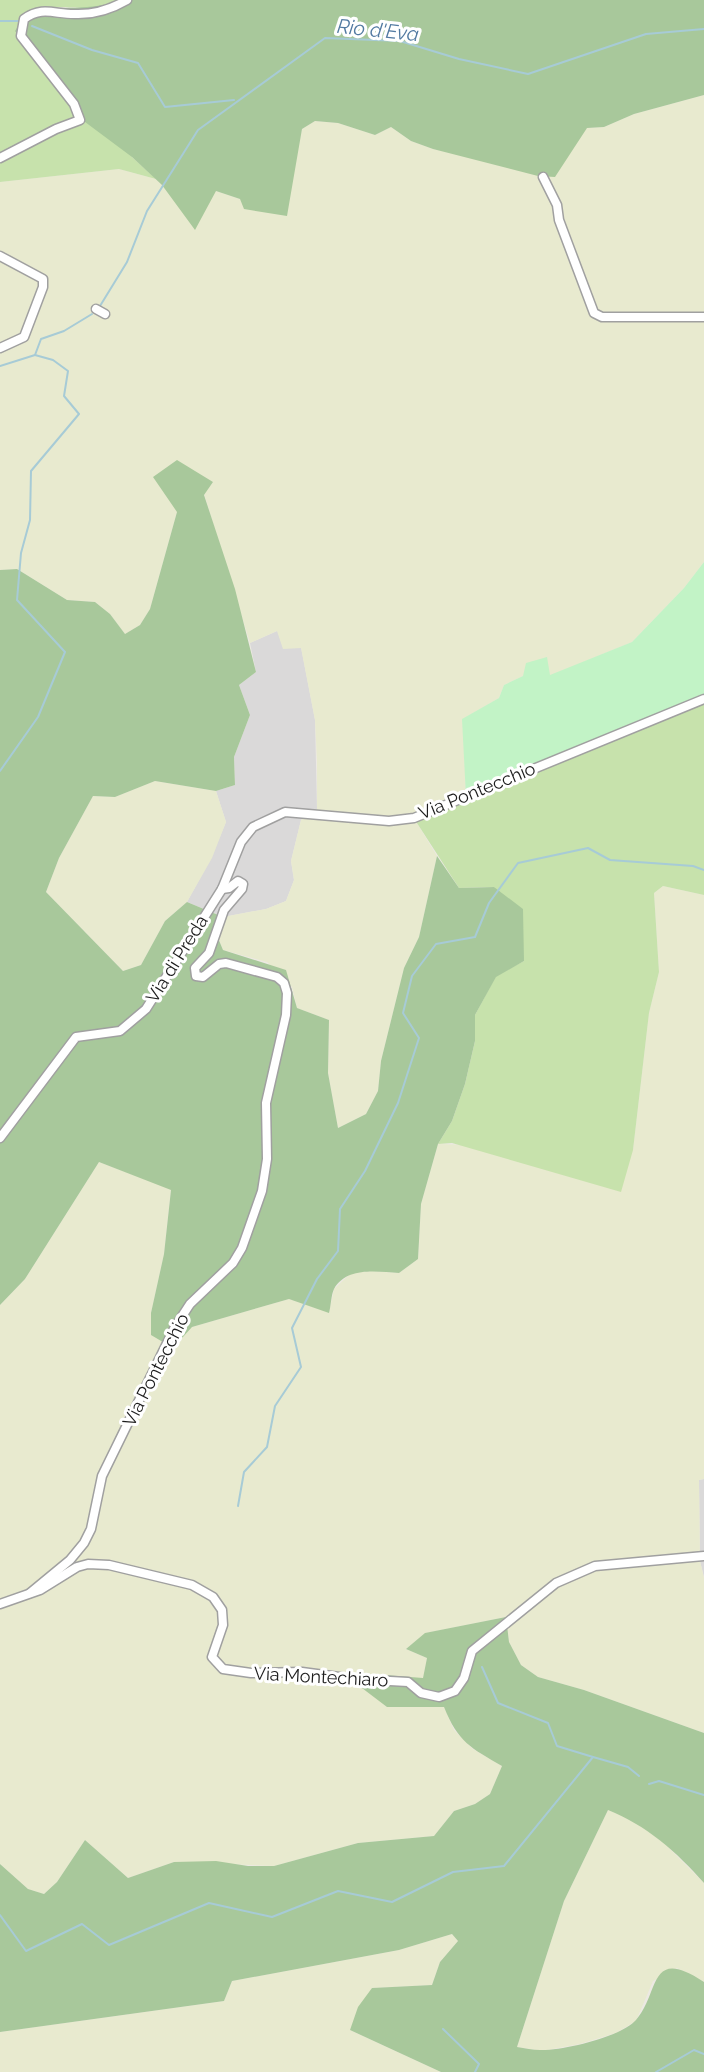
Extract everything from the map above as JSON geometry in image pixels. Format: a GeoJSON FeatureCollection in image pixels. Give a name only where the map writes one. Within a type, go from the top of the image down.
{"type":"FeatureCollection","features":[{"type":"Feature","properties":{"kind":"street"},"geometry":{"type":"LineString","coordinates":[[0,158],[56,129],[80,120],[74,104],[21,36],[24,19],[34,12],[48,10],[73,14],[104,12],[128,0]]}},
{"type":"Feature","properties":{"kind":"street"},"geometry":{"type":"LineString","coordinates":[[543,177],[557,205],[559,220],[594,313],[602,317],[704,317]]}},
{"type":"Feature","properties":{"kind":"street"},"geometry":{"type":"LineString","coordinates":[[0,256],[43,279],[43,287],[24,337],[0,348]]}},
{"type":"Feature","properties":{"kind":"street"},"geometry":{"type":"LineString","coordinates":[[96,309],[105,314]]}},
{"type":"Feature","properties":{"kind":"street","name":"Via Pontecchio"},"geometry":{"type":"LineString","coordinates":[[222,889],[241,842],[253,827],[285,812],[389,821],[414,818],[704,699]]}},
{"type":"Feature","properties":{"kind":"street","name":"Via Pontecchio"},"geometry":{"type":"LineString","coordinates":[[30,1593],[70,1560],[84,1543],[91,1528],[102,1476],[175,1327],[190,1304],[233,1263],[242,1248],[262,1191],[267,1159],[266,1104],[286,1015],[287,993],[284,983],[277,977],[226,963],[219,964],[203,977],[196,975],[195,968],[209,953],[224,910],[242,889],[243,884],[238,881],[229,888],[222,889]]}},
{"type":"Feature","properties":{"kind":"street","name":"Via di Preda"},"geometry":{"type":"LineString","coordinates":[[0,1138],[76,1037],[120,1030],[146,1009],[222,889]]}},
{"type":"Feature","properties":{"kind":"street","name":"Via Montechiaro"},"geometry":{"type":"LineString","coordinates":[[0,1604],[40,1590],[77,1567],[87,1564],[109,1565],[188,1584],[213,1597],[222,1610],[223,1625],[212,1657],[223,1669],[251,1673],[302,1672],[354,1679],[408,1682],[421,1693],[439,1696],[455,1691],[464,1677],[472,1651],[556,1583],[595,1566],[704,1556]]}},
{"type":"Feature","properties":{"kind":"shaded area"},"geometry":{"type":"Polygon","coordinates":[[[277,631],[301,647],[315,720],[317,809],[301,820],[291,861],[294,880],[286,901],[266,909],[223,917],[187,902],[211,858],[226,822],[216,791],[235,785],[234,757],[250,715],[239,685],[256,672],[250,643],[277,631]]]}},
{"type":"Feature","properties":{"kind":"shaded area"},"geometry":{"type":"Polygon","coordinates":[[[704,1479],[704,1577],[700,1561],[699,1480],[704,1479]]]}},
{"type":"Feature","properties":{"kind":"green space"},"geometry":{"type":"Polygon","coordinates":[[[0,0],[121,0],[100,8],[55,7],[132,157],[156,179],[119,169],[0,182],[0,0]]]}},
{"type":"Feature","properties":{"kind":"green space"},"geometry":{"type":"Polygon","coordinates":[[[121,0],[704,0],[704,95],[634,114],[604,127],[587,128],[555,177],[538,176],[433,149],[411,141],[391,127],[375,135],[338,123],[315,121],[302,129],[287,216],[244,209],[240,199],[216,191],[195,230],[162,185],[132,157],[77,116],[15,31],[28,10],[98,6],[121,0]]]}},
{"type":"Feature","properties":{"kind":"green space"},"geometry":{"type":"Polygon","coordinates":[[[704,95],[704,562],[684,588],[632,642],[550,676],[523,676],[504,685],[499,698],[463,719],[466,797],[415,820],[437,856],[419,937],[404,968],[381,1061],[378,1091],[366,1114],[338,1128],[328,1073],[329,1020],[297,1008],[292,987],[267,962],[223,950],[218,938],[223,917],[266,909],[286,901],[294,880],[291,861],[301,820],[317,809],[317,761],[315,720],[301,648],[283,649],[277,631],[250,643],[204,494],[213,482],[177,512],[150,609],[140,625],[125,634],[110,614],[95,602],[67,600],[17,569],[0,570],[0,182],[119,169],[156,179],[162,185],[216,191],[240,199],[298,148],[302,129],[315,121],[338,123],[375,135],[391,127],[411,141],[433,149],[469,157],[587,128],[604,127],[634,114],[704,95]]]}},
{"type":"Feature","properties":{"kind":"green space"},"geometry":{"type":"Polygon","coordinates":[[[177,460],[213,482],[204,495],[235,589],[256,672],[239,685],[250,715],[234,757],[235,785],[216,791],[155,781],[115,797],[93,796],[59,858],[46,892],[123,971],[141,965],[165,921],[187,902],[223,917],[218,938],[223,950],[286,970],[297,1008],[329,1020],[328,1073],[338,1128],[366,1114],[378,1091],[381,1061],[404,968],[419,937],[437,856],[459,888],[494,887],[523,909],[524,961],[496,977],[475,1015],[475,1041],[465,1084],[452,1121],[438,1144],[421,1204],[418,1259],[399,1273],[364,1272],[347,1277],[334,1289],[329,1313],[289,1299],[192,1327],[173,1348],[151,1335],[151,1313],[164,1254],[171,1190],[99,1162],[25,1279],[0,1305],[0,570],[17,569],[67,600],[95,602],[110,614],[125,634],[140,625],[150,609],[177,512],[153,477],[177,460]]]}},
{"type":"Feature","properties":{"kind":"green space"},"geometry":{"type":"Polygon","coordinates":[[[704,562],[704,700],[466,797],[462,719],[499,698],[504,685],[523,676],[526,663],[547,657],[550,675],[632,642],[684,588],[704,562]]]}},
{"type":"Feature","properties":{"kind":"green space"},"geometry":{"type":"Polygon","coordinates":[[[704,700],[704,895],[663,886],[654,893],[659,972],[649,1013],[633,1150],[621,1192],[452,1143],[438,1144],[452,1121],[465,1084],[475,1041],[475,1015],[496,976],[524,961],[494,887],[459,888],[415,820],[704,700]]]}},
{"type":"Feature","properties":{"kind":"green space"},"geometry":{"type":"Polygon","coordinates":[[[155,781],[216,791],[226,822],[212,858],[187,902],[165,921],[141,965],[123,971],[46,892],[59,858],[93,796],[115,797],[155,781]]]}},
{"type":"Feature","properties":{"kind":"green space"},"geometry":{"type":"Polygon","coordinates":[[[663,886],[704,895],[704,1479],[699,1480],[700,1561],[704,1578],[704,1733],[584,1690],[538,1677],[521,1665],[509,1642],[506,1617],[426,1633],[406,1649],[427,1658],[423,1679],[359,1673],[387,1707],[444,1707],[454,1730],[473,1749],[502,1766],[490,1794],[475,1804],[454,1811],[434,1836],[358,1843],[274,1866],[174,1862],[128,1878],[85,1840],[57,1882],[44,1894],[28,1889],[0,1864],[0,1305],[25,1279],[99,1162],[171,1189],[164,1254],[151,1313],[192,1327],[289,1299],[329,1312],[334,1289],[351,1273],[372,1271],[399,1273],[418,1259],[421,1204],[438,1144],[633,1150],[649,1013],[659,972],[654,893],[663,886]]]}},
{"type":"Feature","properties":{"kind":"green space"},"geometry":{"type":"Polygon","coordinates":[[[506,1617],[509,1642],[521,1665],[538,1677],[584,1690],[704,1733],[704,1883],[660,1840],[635,1823],[608,1810],[564,1901],[517,2047],[550,2050],[591,2042],[618,2032],[636,2020],[644,2009],[658,1977],[664,1971],[673,1969],[686,1972],[704,1982],[704,2072],[441,2072],[350,2030],[358,2007],[372,1988],[432,1985],[440,1962],[458,1941],[452,1934],[399,1950],[232,1981],[224,2001],[0,2032],[0,1864],[28,1889],[44,1894],[57,1882],[85,1840],[128,1878],[174,1862],[216,1861],[248,1866],[274,1866],[358,1843],[434,1836],[454,1811],[475,1804],[490,1794],[502,1766],[482,1754],[460,1736],[444,1707],[387,1707],[358,1685],[359,1673],[423,1678],[427,1658],[406,1649],[425,1633],[506,1617]]]}},
{"type":"Feature","properties":{"kind":"green space"},"geometry":{"type":"Polygon","coordinates":[[[608,1810],[634,1820],[665,1844],[704,1883],[704,1982],[677,1968],[653,1981],[636,2021],[616,2033],[580,2044],[542,2051],[517,2047],[564,1901],[608,1810]]]}},
{"type":"Feature","properties":{"kind":"green space"},"geometry":{"type":"Polygon","coordinates":[[[452,1934],[458,1941],[440,1962],[432,1985],[372,1988],[350,2030],[441,2072],[0,2072],[0,2032],[224,2001],[232,1981],[399,1950],[452,1934]]]}},
{"type":"Feature","properties":{"kind":"waterway"},"geometry":{"type":"LineString","coordinates":[[0,21],[21,21]]}},
{"type":"Feature","properties":{"kind":"waterway"},"geometry":{"type":"LineString","coordinates":[[32,26],[92,50],[138,63],[165,107],[234,100]]}},
{"type":"Feature","properties":{"kind":"waterway","name":"Rio d'Eva"},"geometry":{"type":"LineString","coordinates":[[100,306],[127,262],[147,211],[198,130],[325,38],[400,41],[459,59],[528,74],[646,34],[704,29]]}},
{"type":"Feature","properties":{"kind":"waterway"},"geometry":{"type":"LineString","coordinates":[[35,355],[41,339],[64,331],[92,314]]}},
{"type":"Feature","properties":{"kind":"waterway","name":"Rio d'Eva"},"geometry":{"type":"LineString","coordinates":[[0,366],[35,355]]}},
{"type":"Feature","properties":{"kind":"waterway"},"geometry":{"type":"LineString","coordinates":[[0,771],[38,717],[65,652],[17,600],[21,553],[30,520],[31,471],[79,414],[64,396],[68,371],[53,360],[35,355]]}},
{"type":"Feature","properties":{"kind":"waterway"},"geometry":{"type":"LineString","coordinates":[[238,1506],[244,1472],[267,1447],[275,1406],[301,1367],[292,1328],[317,1279],[338,1251],[340,1209],[365,1171],[398,1103],[419,1038],[403,1013],[412,976],[436,944],[475,937],[489,903],[518,863],[588,848],[610,860],[693,866],[704,870]]}},
{"type":"Feature","properties":{"kind":"waterway"},"geometry":{"type":"LineString","coordinates":[[482,1667],[498,1703],[548,1723],[557,1746],[593,1757]]}},
{"type":"Feature","properties":{"kind":"waterway"},"geometry":{"type":"LineString","coordinates":[[0,1915],[26,1951],[82,1924],[109,1945],[209,1903],[272,1917],[338,1891],[392,1902],[453,1872],[504,1866],[593,1757],[628,1767],[639,1776]]}},
{"type":"Feature","properties":{"kind":"waterway"},"geometry":{"type":"LineString","coordinates":[[649,1784],[659,1781],[704,1795]]}},
{"type":"Feature","properties":{"kind":"waterway"},"geometry":{"type":"LineString","coordinates":[[443,2029],[479,2064],[475,2072]]}},
{"type":"Feature","properties":{"kind":"waterway"},"geometry":{"type":"LineString","coordinates":[[656,2072],[694,2050],[704,2054]]}}]}
